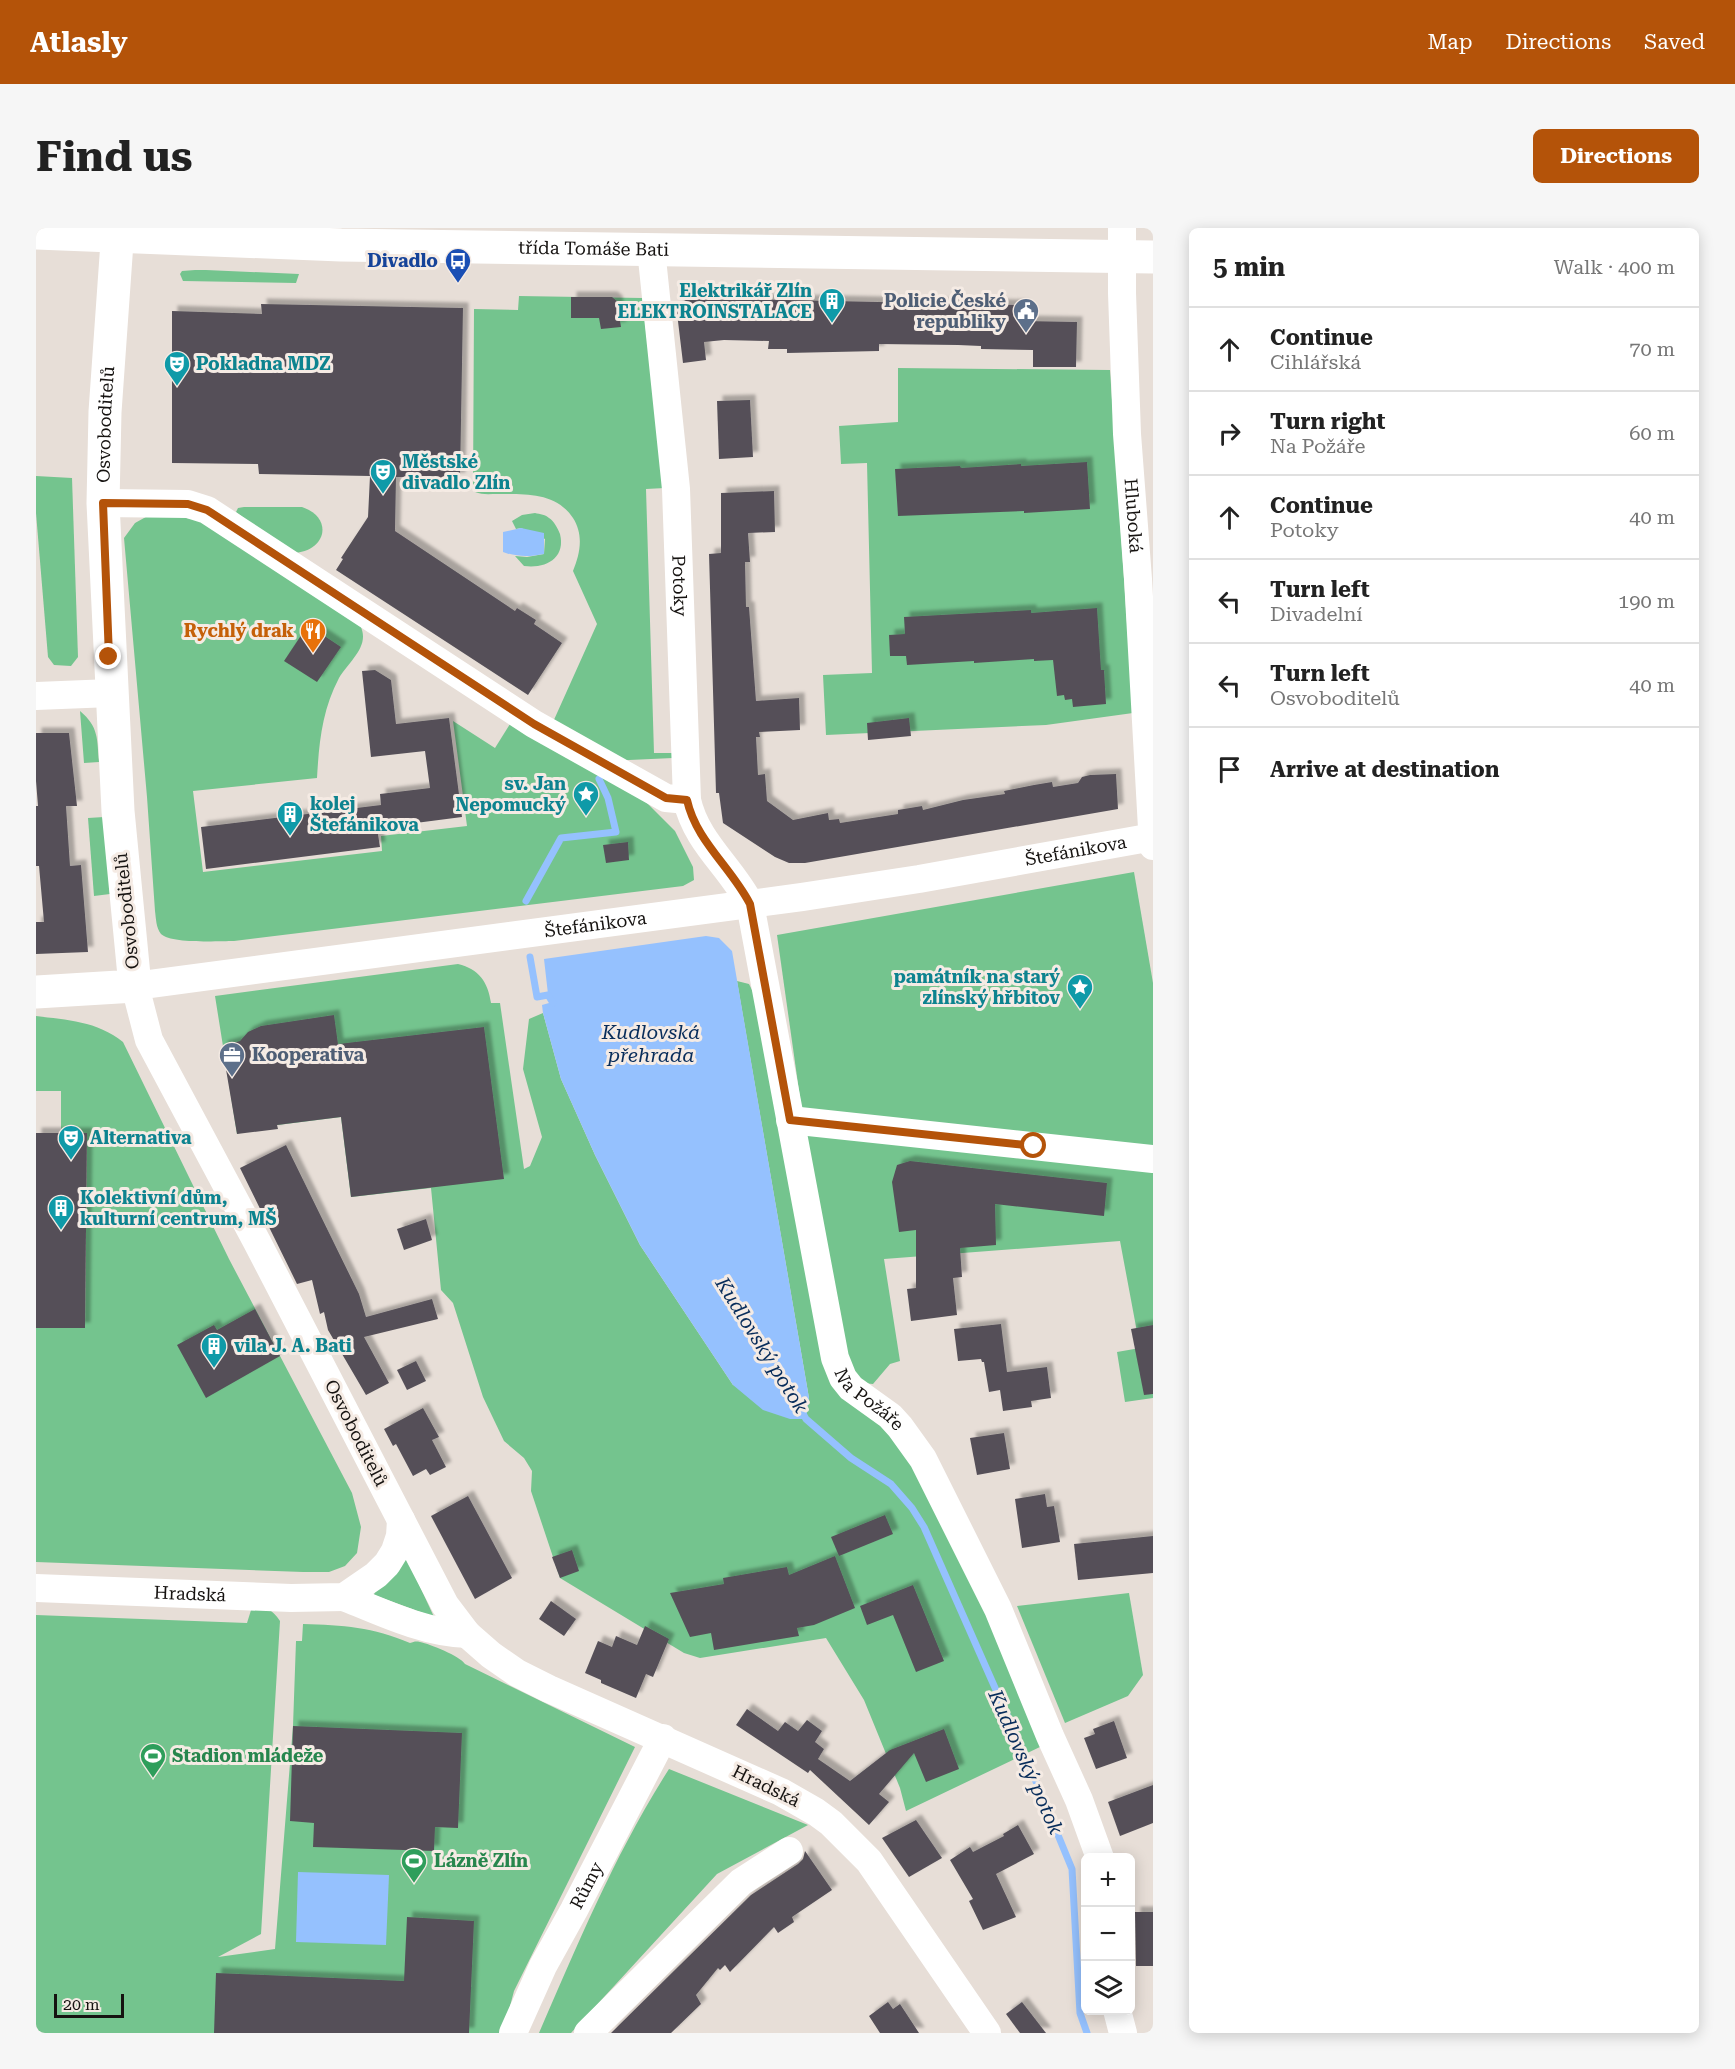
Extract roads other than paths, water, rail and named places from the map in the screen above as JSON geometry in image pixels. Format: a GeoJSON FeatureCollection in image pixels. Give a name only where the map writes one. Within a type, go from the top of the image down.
{"type":"FeatureCollection","features":[{"type":"Feature","properties":{"kind":"main road","name":"třída Tomáše Bati"},"geometry":{"type":"LineString","coordinates":[[36,233],[118,233],[341,245],[651,249],[1133,247]]}},
{"type":"Feature","properties":{"kind":"main road","name":"Osvoboditelů"},"geometry":{"type":"LineString","coordinates":[[118,233],[105,412],[103,503],[118,811],[135,986]]}},
{"type":"Feature","properties":{"kind":"main road","name":"Štefánikova"},"geometry":{"type":"LineString","coordinates":[[36,992],[135,986]]}},
{"type":"Feature","properties":{"kind":"street","name":"Hluboká"},"geometry":{"type":"LineString","coordinates":[[1133,247],[1122,294],[1127,434],[1153,840]]}},
{"type":"Feature","properties":{"kind":"street","name":"Potoky"},"geometry":{"type":"LineString","coordinates":[[651,249],[676,489],[687,800],[695,825],[739,883],[750,904]]}},
{"type":"Feature","properties":{"kind":"street"},"geometry":{"type":"LineString","coordinates":[[103,503],[188,504],[207,510],[534,724],[666,798],[687,800]]}},
{"type":"Feature","properties":{"kind":"street"},"geometry":{"type":"LineString","coordinates":[[36,696],[111,693]]}},
{"type":"Feature","properties":{"kind":"street","name":"Štefánikova"},"geometry":{"type":"LineString","coordinates":[[135,986],[750,904],[919,879],[1153,840]]}},
{"type":"Feature","properties":{"kind":"street","name":"Na Požáře"},"geometry":{"type":"LineString","coordinates":[[750,904],[838,1368],[851,1388],[890,1416],[923,1459],[998,1609],[1099,1853]]}},
{"type":"Feature","properties":{"kind":"street","name":"Osvoboditelů"},"geometry":{"type":"LineString","coordinates":[[135,986],[149,1040],[401,1520]]}},
{"type":"Feature","properties":{"kind":"street"},"geometry":{"type":"LineString","coordinates":[[790,1120],[1153,1159]]}},
{"type":"Feature","properties":{"kind":"street"},"geometry":{"type":"LineString","coordinates":[[344,1597],[376,1575],[387,1564],[400,1536],[401,1520]]}},
{"type":"Feature","properties":{"kind":"street","name":"Hradská"},"geometry":{"type":"LineString","coordinates":[[401,1520],[445,1605],[467,1634],[491,1655],[517,1673],[549,1689],[781,1792],[816,1812],[844,1835],[882,1878],[984,2032]]}},
{"type":"Feature","properties":{"kind":"street","name":"Hradská"},"geometry":{"type":"LineString","coordinates":[[36,1588],[291,1598],[344,1597],[384,1614],[438,1631],[467,1634]]}},
{"type":"Feature","properties":{"kind":"street","name":"Růmy"},"geometry":{"type":"LineString","coordinates":[[513,2033],[543,1966],[663,1738]]}},
{"type":"Feature","properties":{"kind":"street"},"geometry":{"type":"LineString","coordinates":[[588,2033],[741,1882],[789,1851]]}},
{"type":"Feature","properties":{"kind":"street"},"geometry":{"type":"LineString","coordinates":[[1118,2015],[1123,2033]]}},
{"type":"Feature","properties":{"kind":"water"},"geometry":{"type":"Polygon","coordinates":[[[521,528],[544,533],[544,554],[523,556],[503,552],[503,532],[521,528]]]}},
{"type":"Feature","properties":{"kind":"water","name":"Kudlovská přehrada"},"geometry":{"type":"Polygon","coordinates":[[[706,936],[719,938],[732,951],[809,1398],[806,1419],[790,1419],[763,1410],[733,1385],[640,1245],[595,1155],[561,1079],[543,1013],[542,1005],[549,1003],[544,959],[706,936]]]}},
{"type":"Feature","properties":{"kind":"water"},"geometry":{"type":"Polygon","coordinates":[[[298,1872],[389,1875],[386,1945],[296,1942],[298,1872]]]}},
{"type":"Feature","properties":{"kind":"waterway","name":"Kudlovský potok"},"geometry":{"type":"LineString","coordinates":[[526,901],[561,838],[616,832],[608,798],[599,779]]}},
{"type":"Feature","properties":{"kind":"waterway","name":"Kudlovský potok"},"geometry":{"type":"LineString","coordinates":[[530,957],[537,997],[548,995],[553,1003]]}},
{"type":"Feature","properties":{"kind":"waterway","name":"Kudlovský potok"},"geometry":{"type":"LineString","coordinates":[[802,1412],[806,1419],[851,1458],[891,1484],[912,1508],[924,1527],[1030,1767],[1072,1869],[1080,2013],[1087,2033]]}},
{"type":"Feature","properties":{"kind":"place","name":"Divadlo"},"geometry":{"type":"Point","coordinates":[458,284]}},
{"type":"Feature","properties":{"kind":"place","name":"Elektrikář Zlín ELEKTROINSTALACE"},"geometry":{"type":"Point","coordinates":[832,324]}},
{"type":"Feature","properties":{"kind":"place","name":"Policie České republiky"},"geometry":{"type":"Point","coordinates":[1026,334]}},
{"type":"Feature","properties":{"kind":"place","name":"Pokladna MDZ"},"geometry":{"type":"Point","coordinates":[177,387]}},
{"type":"Feature","properties":{"kind":"place","name":"Městské divadlo Zlín"},"geometry":{"type":"Point","coordinates":[383,495]}},
{"type":"Feature","properties":{"kind":"place","name":"Rychlý drak"},"geometry":{"type":"Point","coordinates":[313,654]}},
{"type":"Feature","properties":{"kind":"place","name":"sv. Jan Nepomucký"},"geometry":{"type":"Point","coordinates":[586,817]}},
{"type":"Feature","properties":{"kind":"place","name":"kolej Štefánikova"},"geometry":{"type":"Point","coordinates":[290,837]}},
{"type":"Feature","properties":{"kind":"place","name":"památník na starý zlínský hřbitov"},"geometry":{"type":"Point","coordinates":[1080,1010]}},
{"type":"Feature","properties":{"kind":"place","name":"Kooperativa"},"geometry":{"type":"Point","coordinates":[232,1078]}},
{"type":"Feature","properties":{"kind":"place","name":"Alternativa"},"geometry":{"type":"Point","coordinates":[71,1161]}},
{"type":"Feature","properties":{"kind":"place","name":"Kolektivní dům, kulturní centrum, MŠ"},"geometry":{"type":"Point","coordinates":[61,1231]}},
{"type":"Feature","properties":{"kind":"place","name":"vila J. A. Bati"},"geometry":{"type":"Point","coordinates":[214,1369]}},
{"type":"Feature","properties":{"kind":"place","name":"Stadion mládeže"},"geometry":{"type":"Point","coordinates":[153,1779]}},
{"type":"Feature","properties":{"kind":"place","name":"Lázně Zlín"},"geometry":{"type":"Point","coordinates":[414,1884]}}]}
